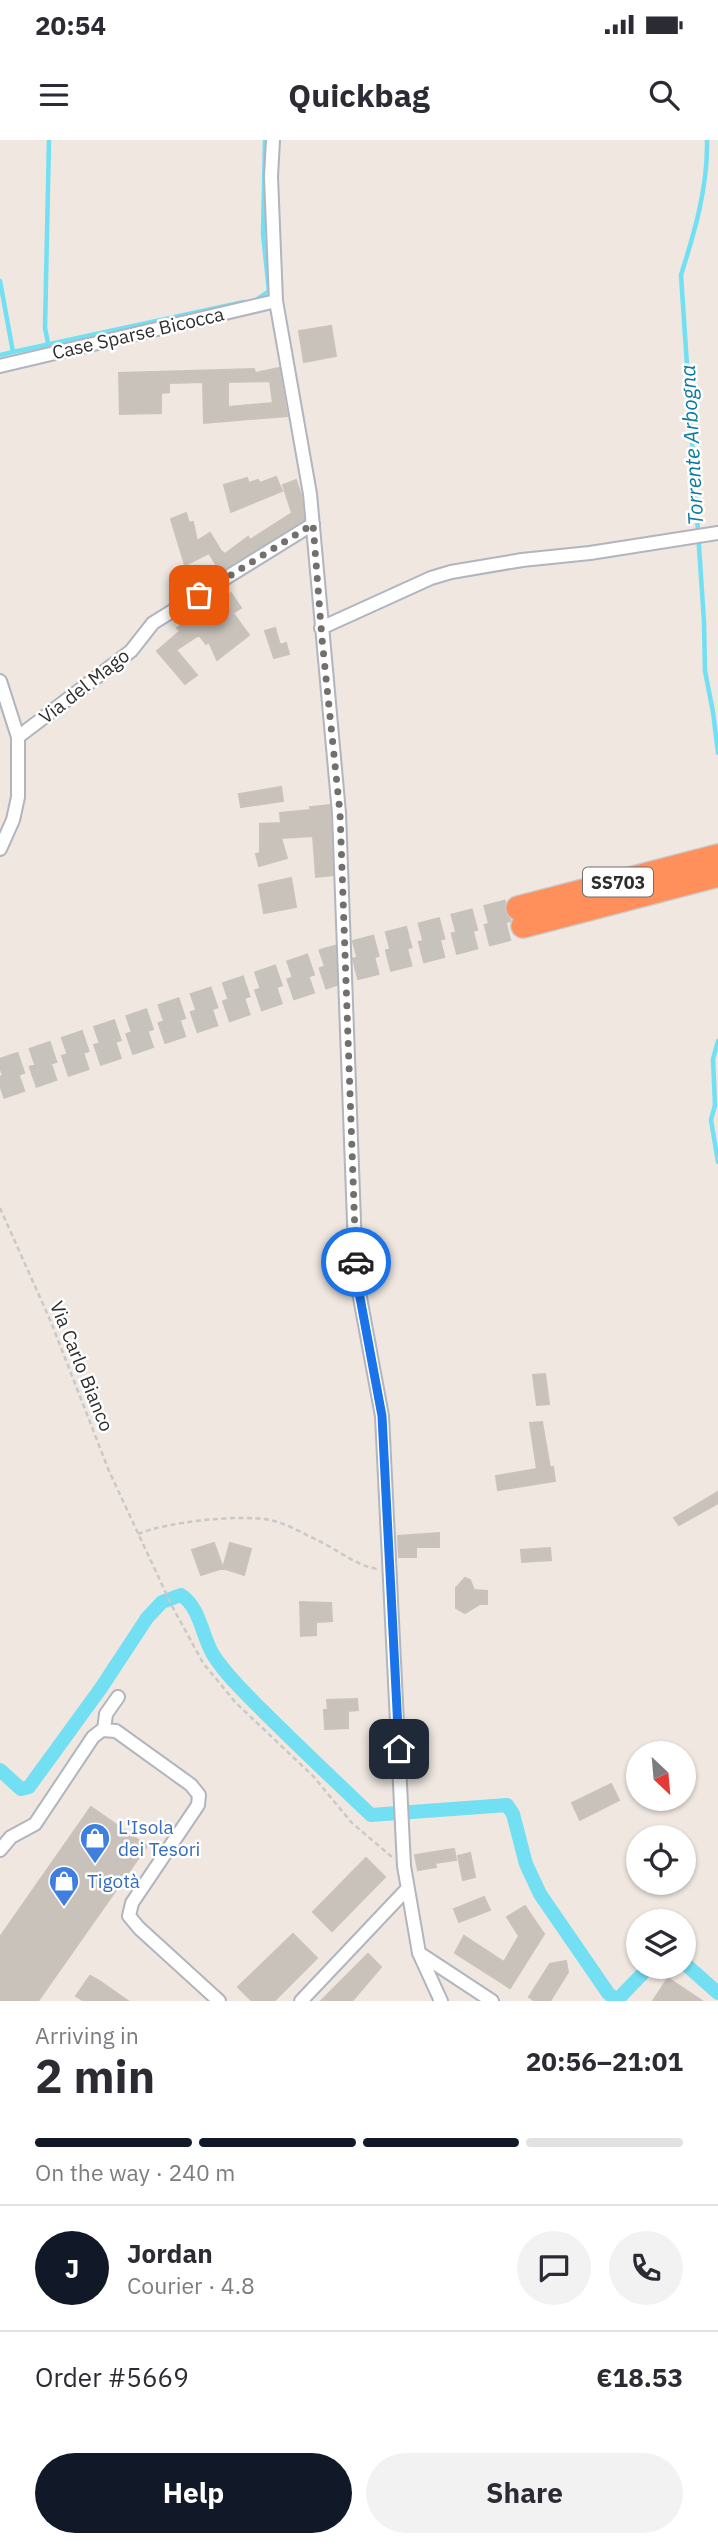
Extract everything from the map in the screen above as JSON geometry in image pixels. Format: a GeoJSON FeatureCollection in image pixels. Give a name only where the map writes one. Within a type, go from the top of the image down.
{"type":"FeatureCollection","features":[{"type":"Feature","properties":{"kind":"highway","name":"SS703"},"geometry":{"type":"LineString","coordinates":[[718,856],[520,917],[718,875]]}},
{"type":"Feature","properties":{"kind":"street"},"geometry":{"type":"LineString","coordinates":[[273,140],[271,177],[276,301],[313,524],[340,813],[356,1276],[382,1416],[404,1866],[418,1953],[441,2001]]}},
{"type":"Feature","properties":{"kind":"street","name":"Case Sparse Bicocca"},"geometry":{"type":"LineString","coordinates":[[0,366],[276,301]]}},
{"type":"Feature","properties":{"kind":"street","name":"Via del Mago"},"geometry":{"type":"LineString","coordinates":[[18,737],[131,651],[153,624],[313,524]]}},
{"type":"Feature","properties":{"kind":"street"},"geometry":{"type":"LineString","coordinates":[[321,628],[431,578],[451,572],[522,560],[590,554],[718,533]]}},
{"type":"Feature","properties":{"kind":"street"},"geometry":{"type":"LineString","coordinates":[[0,681],[18,737],[18,797],[13,820],[0,849]]}},
{"type":"Feature","properties":{"kind":"street"},"geometry":{"type":"LineString","coordinates":[[104,1730],[106,1714],[118,1697]]}},
{"type":"Feature","properties":{"kind":"street"},"geometry":{"type":"LineString","coordinates":[[0,1850],[11,1837],[35,1824],[93,1737],[104,1730],[116,1731],[191,1785],[199,1795],[198,1805],[129,1909],[131,1921],[219,2001]]}},
{"type":"Feature","properties":{"kind":"street"},"geometry":{"type":"LineString","coordinates":[[301,2001],[407,1889]]}},
{"type":"Feature","properties":{"kind":"street"},"geometry":{"type":"LineString","coordinates":[[418,1953],[492,2001]]}},
{"type":"Feature","properties":{"kind":"path","name":"Via Carlo Bianco"},"geometry":{"type":"LineString","coordinates":[[0,1208],[51,1322],[109,1471],[172,1606],[204,1663],[236,1703],[313,1776],[352,1823],[404,1866]]}},
{"type":"Feature","properties":{"kind":"path"},"geometry":{"type":"LineString","coordinates":[[138,1534],[153,1527],[247,1517],[273,1520],[323,1542],[366,1567],[390,1571]]}},
{"type":"Feature","properties":{"kind":"building"},"geometry":{"type":"Polygon","coordinates":[[[331,326],[336,356],[304,362],[299,331],[331,326]]]}},
{"type":"Feature","properties":{"kind":"building"},"geometry":{"type":"Polygon","coordinates":[[[279,368],[287,416],[204,423],[203,382],[169,383],[169,392],[161,393],[161,413],[120,414],[119,373],[254,369],[255,373],[279,368]],[[270,381],[228,382],[228,407],[273,403],[270,381]]]}},
{"type":"Feature","properties":{"kind":"building"},"geometry":{"type":"Polygon","coordinates":[[[276,477],[282,491],[231,512],[224,485],[247,478],[249,483],[258,480],[260,483],[276,477]]]}},
{"type":"Feature","properties":{"kind":"building"},"geometry":{"type":"Polygon","coordinates":[[[296,480],[304,520],[220,571],[209,553],[185,565],[171,519],[186,513],[189,523],[193,522],[197,541],[210,533],[225,554],[248,537],[250,540],[292,513],[283,485],[296,480]]]}},
{"type":"Feature","properties":{"kind":"building"},"geometry":{"type":"Polygon","coordinates":[[[231,593],[241,608],[233,613],[249,635],[217,660],[209,642],[206,644],[199,635],[176,650],[197,675],[185,684],[157,651],[180,631],[177,628],[188,619],[190,622],[231,593]]]}},
{"type":"Feature","properties":{"kind":"building"},"geometry":{"type":"Polygon","coordinates":[[[275,628],[280,645],[286,643],[289,654],[274,658],[265,631],[275,628]]]}},
{"type":"Feature","properties":{"kind":"building"},"geometry":{"type":"Polygon","coordinates":[[[281,787],[283,801],[241,807],[239,794],[281,787]]]}},
{"type":"Feature","properties":{"kind":"building"},"geometry":{"type":"Polygon","coordinates":[[[330,805],[333,875],[316,877],[313,836],[281,838],[287,858],[259,866],[256,854],[260,853],[260,824],[281,823],[280,813],[330,805]]]}},
{"type":"Feature","properties":{"kind":"building"},"geometry":{"type":"Polygon","coordinates":[[[291,878],[296,907],[264,913],[259,885],[291,878]]]}},
{"type":"Feature","properties":{"kind":"building"},"geometry":{"type":"Polygon","coordinates":[[[545,1374],[549,1404],[537,1405],[533,1375],[545,1374]]]}},
{"type":"Feature","properties":{"kind":"building"},"geometry":{"type":"Polygon","coordinates":[[[542,1422],[555,1481],[498,1490],[496,1476],[537,1469],[530,1423],[542,1422]]]}},
{"type":"Feature","properties":{"kind":"building"},"geometry":{"type":"Polygon","coordinates":[[[718,1492],[718,1503],[679,1525],[674,1518],[718,1492]]]}},
{"type":"Feature","properties":{"kind":"building"},"geometry":{"type":"Polygon","coordinates":[[[439,1533],[439,1547],[416,1547],[416,1557],[399,1557],[398,1536],[439,1533]]]}},
{"type":"Feature","properties":{"kind":"building"},"geometry":{"type":"Polygon","coordinates":[[[214,1543],[223,1568],[201,1575],[192,1550],[214,1543]]]}},
{"type":"Feature","properties":{"kind":"building"},"geometry":{"type":"Polygon","coordinates":[[[230,1543],[251,1549],[244,1575],[223,1568],[230,1543]]]}},
{"type":"Feature","properties":{"kind":"building"},"geometry":{"type":"Polygon","coordinates":[[[550,1548],[551,1560],[522,1562],[521,1550],[550,1548]]]}},
{"type":"Feature","properties":{"kind":"building"},"geometry":{"type":"Polygon","coordinates":[[[465,1578],[470,1580],[474,1590],[487,1591],[487,1604],[480,1604],[465,1613],[456,1608],[456,1588],[465,1578]]]}},
{"type":"Feature","properties":{"kind":"building"},"geometry":{"type":"Polygon","coordinates":[[[300,1602],[331,1603],[332,1621],[316,1622],[316,1635],[301,1636],[300,1602]]]}},
{"type":"Feature","properties":{"kind":"building"},"geometry":{"type":"Polygon","coordinates":[[[357,1699],[358,1710],[348,1711],[348,1728],[325,1729],[324,1710],[328,1710],[327,1700],[357,1699]]]}},
{"type":"Feature","properties":{"kind":"building"},"geometry":{"type":"Polygon","coordinates":[[[611,1784],[619,1800],[580,1820],[572,1803],[611,1784]]]}},
{"type":"Feature","properties":{"kind":"building"},"geometry":{"type":"Polygon","coordinates":[[[91,1807],[147,1846],[38,2001],[0,2001],[0,1937],[91,1807]]]}},
{"type":"Feature","properties":{"kind":"building"},"geometry":{"type":"Polygon","coordinates":[[[454,1849],[456,1860],[435,1863],[436,1867],[418,1870],[415,1855],[454,1849]]]}},
{"type":"Feature","properties":{"kind":"building"},"geometry":{"type":"Polygon","coordinates":[[[470,1853],[475,1877],[463,1880],[458,1856],[470,1853]]]}},
{"type":"Feature","properties":{"kind":"building"},"geometry":{"type":"Polygon","coordinates":[[[366,1858],[385,1877],[332,1931],[313,1912],[366,1858]]]}},
{"type":"Feature","properties":{"kind":"building"},"geometry":{"type":"Polygon","coordinates":[[[484,1897],[490,1910],[459,1922],[454,1909],[484,1897]]]}},
{"type":"Feature","properties":{"kind":"building"},"geometry":{"type":"Polygon","coordinates":[[[525,1906],[544,1934],[510,1988],[455,1953],[464,1936],[504,1962],[519,1936],[507,1917],[525,1906]]]}},
{"type":"Feature","properties":{"kind":"building"},"geometry":{"type":"Polygon","coordinates":[[[293,1934],[317,1958],[274,2001],[252,2001],[238,1987],[293,1934]]]}},
{"type":"Feature","properties":{"kind":"building"},"geometry":{"type":"Polygon","coordinates":[[[368,1954],[381,1967],[352,2001],[321,2001],[368,1954]]]}},
{"type":"Feature","properties":{"kind":"building"},"geometry":{"type":"Polygon","coordinates":[[[566,1961],[568,1972],[550,2001],[535,2001],[529,1997],[550,1964],[566,1961]]]}},
{"type":"Feature","properties":{"kind":"building"},"geometry":{"type":"Polygon","coordinates":[[[90,1976],[128,2001],[84,2001],[76,1996],[90,1976]]]}},
{"type":"Feature","properties":{"kind":"building"},"geometry":{"type":"Polygon","coordinates":[[[669,1979],[702,2001],[653,2001],[669,1979]]]}},
{"type":"Feature","properties":{"kind":"waterway"},"geometry":{"type":"LineString","coordinates":[[48,343],[45,328],[49,140]]}},
{"type":"Feature","properties":{"kind":"waterway"},"geometry":{"type":"LineString","coordinates":[[256,300],[269,291],[263,234],[265,140]]}},
{"type":"Feature","properties":{"kind":"waterway","name":"Torrente Arbogna"},"geometry":{"type":"LineString","coordinates":[[707,140],[703,191],[681,275],[705,671],[718,753]]}},
{"type":"Feature","properties":{"kind":"waterway"},"geometry":{"type":"LineString","coordinates":[[0,281],[13,352],[0,355]]}},
{"type":"Feature","properties":{"kind":"waterway"},"geometry":{"type":"LineString","coordinates":[[13,352],[244,302]]}},
{"type":"Feature","properties":{"kind":"waterway","name":"Torrente Arbogna"},"geometry":{"type":"LineString","coordinates":[[718,1041],[713,1059],[715,1105],[711,1120],[718,1162]]}},
{"type":"Feature","properties":{"kind":"waterway"},"geometry":{"type":"LineString","coordinates":[[0,1770],[21,1789],[29,1787],[101,1688],[147,1618],[162,1602],[181,1595],[193,1607],[210,1649],[230,1677],[371,1815],[507,1805],[513,1814],[526,1864],[540,1894],[608,1993],[615,1999],[619,1998],[637,1979]]}},
{"type":"Feature","properties":{"kind":"waterway"},"geometry":{"type":"LineString","coordinates":[[696,1974],[718,1993]]}},
{"type":"Feature","properties":{"kind":"tunnel"},"geometry":{"type":"LineString","coordinates":[[0,1070],[330,958],[518,908]]}},
{"type":"Feature","properties":{"kind":"tunnel"},"geometry":{"type":"LineString","coordinates":[[0,1088],[336,974],[523,926]]}},
{"type":"Feature","properties":{"kind":"way so far"},"geometry":{"type":"LineString","coordinates":[[199,595],[313,524],[340,813],[346,1054],[356,1262]]}},
{"type":"Feature","properties":{"kind":"place","name":"L'Isola dei Tesori"},"geometry":{"type":"Point","coordinates":[95,1865]}},
{"type":"Feature","properties":{"kind":"place","name":"Tigotà"},"geometry":{"type":"Point","coordinates":[64,1908]}},
{"type":"Feature","properties":{"kind":"route"},"geometry":{"type":"LineString","coordinates":[[356,1262],[356,1276],[382,1416],[399,1749]]}}]}
